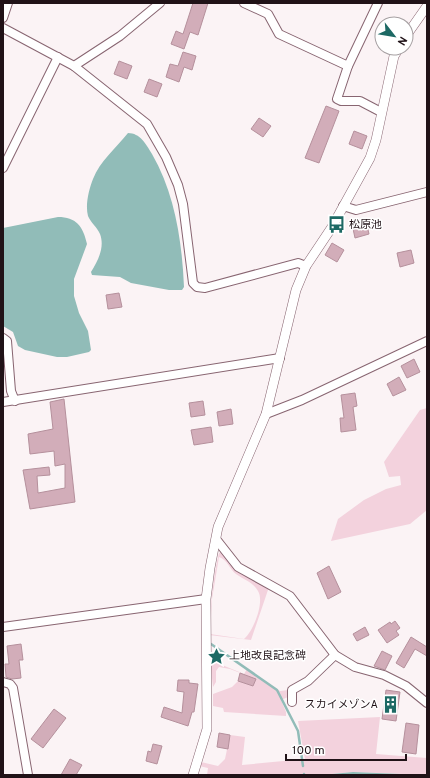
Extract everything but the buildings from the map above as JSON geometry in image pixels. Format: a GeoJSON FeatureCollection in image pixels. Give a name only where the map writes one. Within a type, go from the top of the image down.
{"type":"FeatureCollection","features":[{"type":"Feature","properties":{"kind":"street"},"geometry":{"type":"LineString","coordinates":[[3,18],[8,3]]}},
{"type":"Feature","properties":{"kind":"street"},"geometry":{"type":"LineString","coordinates":[[74,66],[120,36],[160,3]]}},
{"type":"Feature","properties":{"kind":"street"},"geometry":{"type":"LineString","coordinates":[[244,3],[268,14],[279,34],[348,66]]}},
{"type":"Feature","properties":{"kind":"street"},"geometry":{"type":"LineString","coordinates":[[378,3],[348,66],[337,99],[341,101],[360,101],[381,112]]}},
{"type":"Feature","properties":{"kind":"street"},"geometry":{"type":"LineString","coordinates":[[414,25],[427,6]]}},
{"type":"Feature","properties":{"kind":"street"},"geometry":{"type":"LineString","coordinates":[[3,28],[74,66],[147,124],[154,135],[178,186],[183,204],[193,283],[197,287],[205,288],[298,263],[306,266]]}},
{"type":"Feature","properties":{"kind":"street"},"geometry":{"type":"LineString","coordinates":[[193,775],[207,729],[206,599],[218,527],[266,414],[296,290],[306,266],[343,206],[370,158],[376,140],[394,56]]}},
{"type":"Feature","properties":{"kind":"street"},"geometry":{"type":"LineString","coordinates":[[3,168],[58,57]]}},
{"type":"Feature","properties":{"kind":"street"},"geometry":{"type":"LineString","coordinates":[[343,206],[356,210],[427,192]]}},
{"type":"Feature","properties":{"kind":"street"},"geometry":{"type":"LineString","coordinates":[[3,338],[7,341],[11,391],[15,401]]}},
{"type":"Feature","properties":{"kind":"street"},"geometry":{"type":"LineString","coordinates":[[266,414],[302,400],[427,341]]}},
{"type":"Feature","properties":{"kind":"street"},"geometry":{"type":"LineString","coordinates":[[3,402],[280,358]]}},
{"type":"Feature","properties":{"kind":"street"},"geometry":{"type":"LineString","coordinates":[[216,539],[238,567],[290,596],[335,655],[355,667],[384,675],[406,686],[427,703]]}},
{"type":"Feature","properties":{"kind":"street"},"geometry":{"type":"LineString","coordinates":[[3,627],[206,599]]}},
{"type":"Feature","properties":{"kind":"street"},"geometry":{"type":"LineString","coordinates":[[292,702],[292,690],[308,681],[335,655]]}},
{"type":"Feature","properties":{"kind":"street"},"geometry":{"type":"LineString","coordinates":[[3,682],[10,684],[13,688],[28,775]]}},
{"type":"Feature","properties":{"kind":"shaded area"},"geometry":{"type":"Polygon","coordinates":[[[427,408],[427,510],[410,524],[331,541],[338,519],[364,500],[386,489],[401,485],[400,476],[389,477],[384,462],[420,410],[427,408]]]}},
{"type":"Feature","properties":{"kind":"shaded area"},"geometry":{"type":"Polygon","coordinates":[[[221,552],[241,574],[269,587],[251,640],[209,635],[213,584],[219,553],[221,552]],[[219,557],[212,599],[210,634],[244,639],[251,630],[257,616],[260,596],[254,585],[234,572],[222,558],[219,557]]]}},
{"type":"Feature","properties":{"kind":"shaded area"},"geometry":{"type":"Polygon","coordinates":[[[210,660],[244,674],[247,669],[280,691],[288,690],[288,697],[281,700],[286,716],[224,712],[223,708],[213,706],[213,694],[232,687],[238,681],[253,686],[256,679],[230,669],[219,667],[216,671],[216,682],[213,687],[210,660]]]}},
{"type":"Feature","properties":{"kind":"shaded area"},"geometry":{"type":"Polygon","coordinates":[[[380,717],[376,754],[427,758],[427,775],[353,772],[322,775],[207,775],[208,768],[199,766],[201,762],[218,766],[225,759],[230,735],[245,737],[242,765],[305,759],[298,721],[380,717]]]}},
{"type":"Feature","properties":{"kind":"water"},"geometry":{"type":"Polygon","coordinates":[[[128,133],[136,135],[145,143],[160,169],[172,202],[181,252],[184,287],[182,290],[169,290],[131,283],[120,277],[92,275],[91,272],[98,259],[102,244],[100,234],[87,212],[89,192],[96,172],[128,133]]]}},
{"type":"Feature","properties":{"kind":"water"},"geometry":{"type":"Polygon","coordinates":[[[58,217],[70,219],[78,224],[83,232],[87,244],[74,279],[74,296],[79,313],[88,331],[91,350],[89,352],[67,357],[57,357],[25,350],[18,346],[13,332],[3,326],[3,228],[58,217]]]}},
{"type":"Feature","properties":{"kind":"water"},"geometry":{"type":"Polygon","coordinates":[[[353,772],[424,775],[322,775],[353,772]]]}},
{"type":"Feature","properties":{"kind":"waterway"},"geometry":{"type":"LineString","coordinates":[[211,644],[277,690],[298,731],[303,766]]}},
{"type":"Feature","properties":{"kind":"place","name":"松原池"},"geometry":{"type":"Point","coordinates":[336,225]}},
{"type":"Feature","properties":{"kind":"place","name":"上地改良記念碑"},"geometry":{"type":"Point","coordinates":[216,656]}},
{"type":"Feature","properties":{"kind":"place","name":"スカイメゾンA"},"geometry":{"type":"Point","coordinates":[391,705]}}]}
